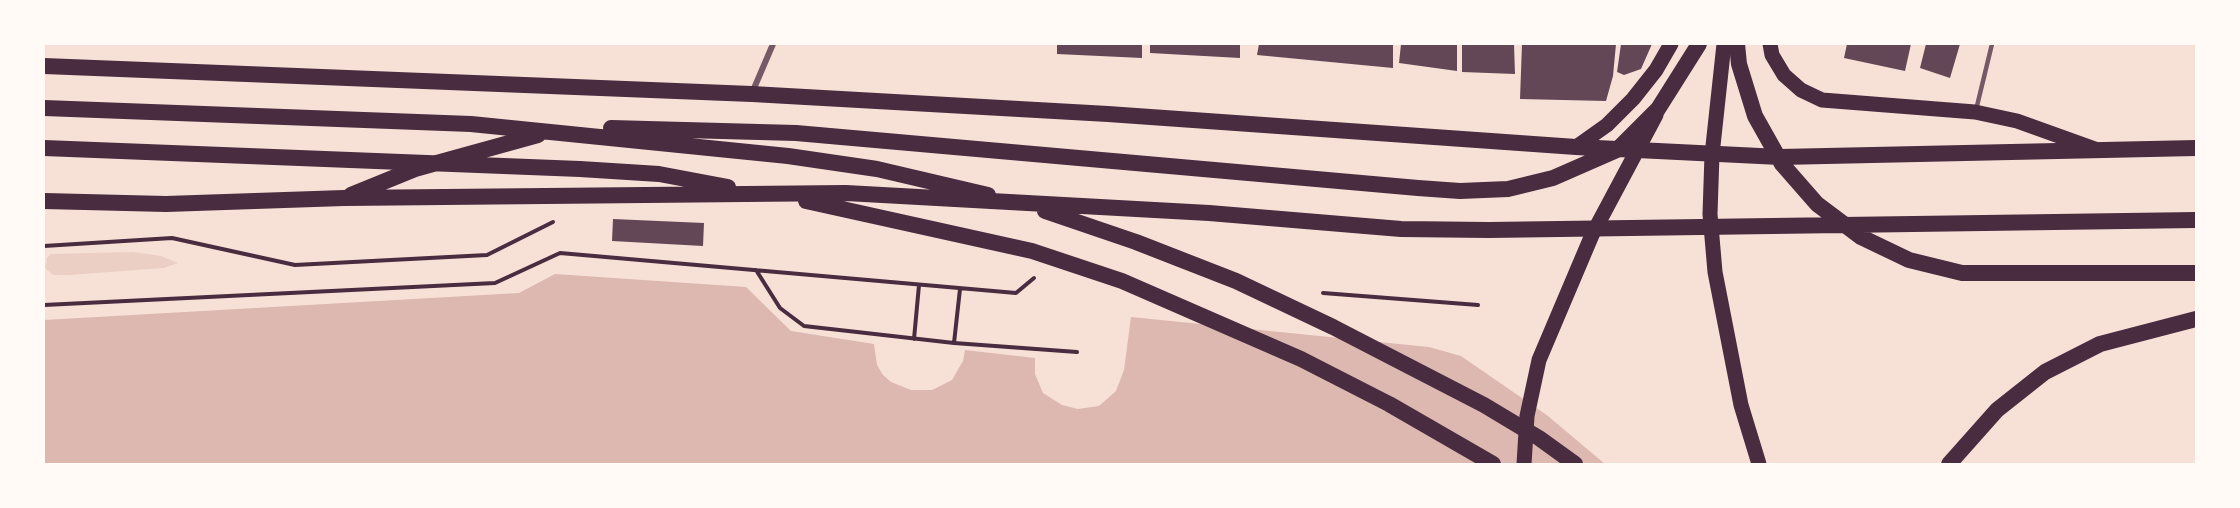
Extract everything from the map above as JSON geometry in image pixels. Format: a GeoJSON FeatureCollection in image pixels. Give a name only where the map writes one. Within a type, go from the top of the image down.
{"type":"FeatureCollection","features":[{"type":"Feature","properties":{"kind":"highway"},"geometry":{"type":"LineString","coordinates":[[344,198],[415,169],[477,149],[531,136],[604,127],[796,134],[1418,188],[1460,191],[1508,189],[1553,178],[1617,150],[1658,109],[1699,44]]}},
{"type":"Feature","properties":{"kind":"highway"},"geometry":{"type":"LineString","coordinates":[[1737,44],[1739,64],[1755,116],[1782,164],[1817,204],[1861,237],[1910,261],[1962,273],[2196,273]]}},
{"type":"Feature","properties":{"kind":"highway"},"geometry":{"type":"LineString","coordinates":[[44,66],[752,94],[1120,115],[1576,147],[1780,157],[2196,148]]}},
{"type":"Feature","properties":{"kind":"highway"},"geometry":{"type":"LineString","coordinates":[[44,108],[471,124],[788,156],[877,170],[964,188],[1052,213],[1126,238],[1236,281],[1333,327],[1484,405],[1539,438],[1575,465]]}},
{"type":"Feature","properties":{"kind":"highway"},"geometry":{"type":"LineString","coordinates":[[44,148],[659,174],[858,211],[1032,251],[1122,281],[1301,359],[1389,404],[1493,465]]}},
{"type":"Feature","properties":{"kind":"highway"},"geometry":{"type":"LineString","coordinates":[[44,201],[166,204],[344,198],[846,193],[1209,213],[1401,229],[1489,230],[2196,220]]}},
{"type":"Feature","properties":{"kind":"highway"},"geometry":{"type":"LineString","coordinates":[[1949,465],[1997,410],[2045,372],[2100,344],[2196,319]]}},
{"type":"Feature","properties":{"kind":"main road"},"geometry":{"type":"LineString","coordinates":[[1576,147],[1633,99],[1656,70],[1671,44]]}},
{"type":"Feature","properties":{"kind":"main road"},"geometry":{"type":"LineString","coordinates":[[1524,465],[1527,416],[1539,360],[1592,236],[1694,44]]}},
{"type":"Feature","properties":{"kind":"main road"},"geometry":{"type":"LineString","coordinates":[[1724,44],[1712,155],[1710,214],[1715,272],[1741,405],[1759,465]]}},
{"type":"Feature","properties":{"kind":"main road"},"geometry":{"type":"LineString","coordinates":[[1770,44],[1772,55],[1784,75],[1801,90],[1822,100],[1976,112],[2017,121],[2098,150]]}},
{"type":"Feature","properties":{"kind":"street"},"geometry":{"type":"LineString","coordinates":[[752,94],[773,44]]}},
{"type":"Feature","properties":{"kind":"lane"},"geometry":{"type":"LineString","coordinates":[[1976,112],[1992,44]]}},
{"type":"Feature","properties":{"kind":"path"},"geometry":{"type":"LineString","coordinates":[[44,246],[171,238],[295,265],[487,255],[555,221]]}},
{"type":"Feature","properties":{"kind":"path"},"geometry":{"type":"LineString","coordinates":[[44,305],[495,283],[560,253],[1016,293],[1044,271]]}},
{"type":"Feature","properties":{"kind":"path"},"geometry":{"type":"LineString","coordinates":[[756,269],[780,308],[804,326],[954,343],[1077,352]]}},
{"type":"Feature","properties":{"kind":"path"},"geometry":{"type":"LineString","coordinates":[[914,339],[919,285]]}},
{"type":"Feature","properties":{"kind":"path"},"geometry":{"type":"LineString","coordinates":[[954,343],[960,289]]}},
{"type":"Feature","properties":{"kind":"path"},"geometry":{"type":"LineString","coordinates":[[1314,292],[1478,305]]}},
{"type":"Feature","properties":{"kind":"shaded area"},"geometry":{"type":"Polygon","coordinates":[[[133,252],[161,256],[178,263],[164,268],[69,275],[53,275],[45,268],[47,258],[51,254],[133,252]]]}},
{"type":"Feature","properties":{"kind":"shaded area"},"geometry":{"type":"Polygon","coordinates":[[[555,274],[746,287],[791,331],[874,344],[877,365],[883,375],[891,382],[911,390],[932,390],[952,380],[963,361],[965,350],[1035,358],[1035,374],[1043,393],[1062,405],[1078,409],[1099,406],[1116,391],[1124,370],[1131,317],[1429,347],[1461,356],[1548,416],[1605,464],[44,464],[44,320],[519,293],[555,274]]]}},
{"type":"Feature","properties":{"kind":"building"},"geometry":{"type":"Polygon","coordinates":[[[1057,44],[1142,44],[1142,58],[1057,54],[1057,44]]]}},
{"type":"Feature","properties":{"kind":"building"},"geometry":{"type":"Polygon","coordinates":[[[1150,44],[1240,44],[1240,58],[1150,53],[1150,44]]]}},
{"type":"Feature","properties":{"kind":"building"},"geometry":{"type":"Polygon","coordinates":[[[1259,44],[1393,44],[1393,68],[1257,55],[1259,44]]]}},
{"type":"Feature","properties":{"kind":"building"},"geometry":{"type":"Polygon","coordinates":[[[1401,44],[1457,44],[1457,71],[1399,63],[1401,44]]]}},
{"type":"Feature","properties":{"kind":"building"},"geometry":{"type":"Polygon","coordinates":[[[1462,44],[1514,44],[1515,74],[1462,72],[1462,44]]]}},
{"type":"Feature","properties":{"kind":"building"},"geometry":{"type":"Polygon","coordinates":[[[1522,44],[1616,44],[1613,76],[1606,101],[1520,99],[1522,44]]]}},
{"type":"Feature","properties":{"kind":"building"},"geometry":{"type":"Polygon","coordinates":[[[1621,44],[1652,44],[1641,69],[1624,75],[1617,72],[1621,44]]]}},
{"type":"Feature","properties":{"kind":"building"},"geometry":{"type":"Polygon","coordinates":[[[1847,44],[1911,44],[1905,71],[1844,58],[1847,44]]]}},
{"type":"Feature","properties":{"kind":"building"},"geometry":{"type":"Polygon","coordinates":[[[1926,44],[1960,44],[1950,78],[1920,68],[1926,44]]]}},
{"type":"Feature","properties":{"kind":"building"},"geometry":{"type":"Polygon","coordinates":[[[613,219],[704,223],[703,246],[612,241],[613,219]]]}}]}
